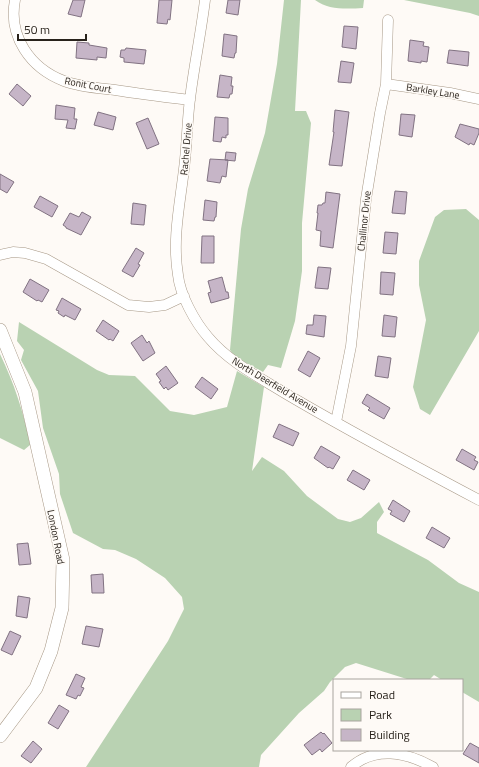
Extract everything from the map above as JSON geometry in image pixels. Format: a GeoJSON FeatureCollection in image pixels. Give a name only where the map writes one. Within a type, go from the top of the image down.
{"type":"FeatureCollection","features":[{"type":"Feature","properties":{"kind":"street","name":"Ronit Court"},"geometry":{"type":"LineString","coordinates":[[15,0],[13,11],[15,28],[18,39],[25,53],[36,64],[54,77],[65,82],[88,87],[190,100]]}},
{"type":"Feature","properties":{"kind":"street","name":"Rachel Drive"},"geometry":{"type":"LineString","coordinates":[[184,296],[178,277],[175,253],[176,227],[185,167],[190,100],[205,0]]}},
{"type":"Feature","properties":{"kind":"street","name":"Challinor Drive"},"geometry":{"type":"LineString","coordinates":[[336,422],[351,346],[366,199],[386,84],[388,20]]}},
{"type":"Feature","properties":{"kind":"street","name":"Barkley Lane"},"geometry":{"type":"LineString","coordinates":[[386,84],[450,93],[479,99]]}},
{"type":"Feature","properties":{"kind":"street"},"geometry":{"type":"LineString","coordinates":[[0,256],[13,252],[25,252],[46,259],[128,305],[149,307],[165,305],[184,296]]}},
{"type":"Feature","properties":{"kind":"street","name":"North Deerfield Avenue"},"geometry":{"type":"LineString","coordinates":[[184,296],[188,308],[208,337],[227,356],[336,422],[399,458],[479,500]]}},
{"type":"Feature","properties":{"kind":"street","name":"London Road"},"geometry":{"type":"LineString","coordinates":[[0,330],[25,392],[63,560],[63,567],[62,608],[51,651],[36,688],[0,736]]}},
{"type":"Feature","properties":{"kind":"street"},"geometry":{"type":"LineString","coordinates":[[351,767],[367,756],[377,753],[407,756],[433,767]]}},
{"type":"Feature","properties":{"kind":"green space"},"geometry":{"type":"Polygon","coordinates":[[[284,0],[301,0],[295,111],[306,111],[311,123],[302,223],[302,271],[295,321],[281,368],[268,365],[263,372],[235,357],[230,350],[241,229],[248,189],[265,133],[277,64],[284,0]]]}},
{"type":"Feature","properties":{"kind":"green space"},"geometry":{"type":"Polygon","coordinates":[[[315,0],[364,0],[363,8],[350,9],[326,6],[315,0]]]}},
{"type":"Feature","properties":{"kind":"green space"},"geometry":{"type":"Polygon","coordinates":[[[404,0],[479,0],[479,16],[470,13],[404,0]]]}},
{"type":"Feature","properties":{"kind":"green space"},"geometry":{"type":"Polygon","coordinates":[[[466,209],[479,220],[479,331],[430,415],[420,409],[413,387],[426,320],[419,285],[419,261],[435,217],[444,210],[466,209]]]}},
{"type":"Feature","properties":{"kind":"green space"},"geometry":{"type":"Polygon","coordinates":[[[19,322],[97,370],[109,375],[135,376],[170,411],[194,415],[227,407],[237,371],[264,387],[252,471],[262,457],[284,471],[307,496],[338,519],[350,522],[361,518],[379,502],[384,512],[377,522],[377,533],[428,560],[459,583],[479,592],[479,702],[463,693],[463,679],[440,679],[434,675],[430,679],[407,679],[356,663],[345,667],[330,682],[324,691],[299,713],[261,755],[259,767],[86,767],[168,641],[184,609],[182,597],[165,578],[136,559],[115,550],[103,549],[73,533],[60,494],[59,474],[43,428],[38,391],[21,360],[24,350],[17,341],[19,322]]]}},
{"type":"Feature","properties":{"kind":"green space"},"geometry":{"type":"Polygon","coordinates":[[[0,354],[10,376],[25,421],[30,445],[24,450],[0,438],[0,354]]]}},
{"type":"Feature","properties":{"kind":"building"},"geometry":{"type":"Polygon","coordinates":[[[73,0],[85,0],[81,17],[68,14],[73,0]]]}},
{"type":"Feature","properties":{"kind":"building"},"geometry":{"type":"Polygon","coordinates":[[[159,0],[172,0],[170,20],[168,19],[167,24],[157,23],[159,0]]]}},
{"type":"Feature","properties":{"kind":"building"},"geometry":{"type":"Polygon","coordinates":[[[228,0],[240,0],[238,15],[226,13],[228,0]]]}},
{"type":"Feature","properties":{"kind":"building"},"geometry":{"type":"Polygon","coordinates":[[[344,26],[358,27],[356,49],[342,47],[344,26]]]}},
{"type":"Feature","properties":{"kind":"building"},"geometry":{"type":"Polygon","coordinates":[[[224,34],[237,36],[236,53],[234,58],[222,56],[224,34]]]}},
{"type":"Feature","properties":{"kind":"building"},"geometry":{"type":"Polygon","coordinates":[[[410,40],[424,42],[423,46],[429,47],[427,62],[421,61],[421,63],[408,61],[410,40]]]}},
{"type":"Feature","properties":{"kind":"building"},"geometry":{"type":"Polygon","coordinates":[[[77,42],[89,43],[89,45],[107,48],[106,58],[97,57],[97,60],[76,58],[77,42]]]}},
{"type":"Feature","properties":{"kind":"building"},"geometry":{"type":"Polygon","coordinates":[[[126,48],[146,50],[144,64],[124,62],[124,58],[120,57],[121,50],[125,50],[126,48]]]}},
{"type":"Feature","properties":{"kind":"building"},"geometry":{"type":"Polygon","coordinates":[[[449,50],[469,52],[468,66],[447,63],[449,50]]]}},
{"type":"Feature","properties":{"kind":"building"},"geometry":{"type":"Polygon","coordinates":[[[341,61],[354,63],[351,83],[338,82],[341,61]]]}},
{"type":"Feature","properties":{"kind":"building"},"geometry":{"type":"Polygon","coordinates":[[[220,75],[232,77],[232,94],[230,94],[229,98],[217,97],[220,75]]]}},
{"type":"Feature","properties":{"kind":"building"},"geometry":{"type":"Polygon","coordinates":[[[17,84],[31,96],[23,106],[9,94],[17,84]]]}},
{"type":"Feature","properties":{"kind":"building"},"geometry":{"type":"Polygon","coordinates":[[[56,105],[75,108],[74,119],[77,119],[75,129],[66,128],[68,120],[55,119],[56,105]]]}},
{"type":"Feature","properties":{"kind":"building"},"geometry":{"type":"Polygon","coordinates":[[[335,110],[349,112],[342,166],[329,165],[334,132],[335,110]]]}},
{"type":"Feature","properties":{"kind":"building"},"geometry":{"type":"Polygon","coordinates":[[[98,112],[116,117],[113,130],[94,125],[98,112]]]}},
{"type":"Feature","properties":{"kind":"building"},"geometry":{"type":"Polygon","coordinates":[[[401,114],[415,115],[412,137],[399,135],[401,114]]]}},
{"type":"Feature","properties":{"kind":"building"},"geometry":{"type":"Polygon","coordinates":[[[215,117],[228,118],[228,135],[226,135],[226,138],[222,137],[221,142],[213,141],[215,117]]]}},
{"type":"Feature","properties":{"kind":"building"},"geometry":{"type":"Polygon","coordinates":[[[148,118],[159,144],[147,149],[136,123],[148,118]]]}},
{"type":"Feature","properties":{"kind":"building"},"geometry":{"type":"Polygon","coordinates":[[[460,124],[479,129],[474,145],[470,143],[469,145],[455,137],[460,124]]]}},
{"type":"Feature","properties":{"kind":"building"},"geometry":{"type":"Polygon","coordinates":[[[226,152],[236,153],[235,161],[225,160],[226,152]]]}},
{"type":"Feature","properties":{"kind":"building"},"geometry":{"type":"Polygon","coordinates":[[[210,159],[228,160],[226,177],[222,176],[220,183],[207,181],[210,159]]]}},
{"type":"Feature","properties":{"kind":"building"},"geometry":{"type":"Polygon","coordinates":[[[0,174],[14,182],[7,193],[0,189],[0,174]]]}},
{"type":"Feature","properties":{"kind":"building"},"geometry":{"type":"Polygon","coordinates":[[[395,191],[407,192],[405,214],[392,213],[395,191]]]}},
{"type":"Feature","properties":{"kind":"building"},"geometry":{"type":"Polygon","coordinates":[[[326,192],[340,194],[333,248],[320,246],[321,231],[316,230],[318,205],[325,203],[326,192]]]}},
{"type":"Feature","properties":{"kind":"building"},"geometry":{"type":"Polygon","coordinates":[[[40,196],[58,206],[52,217],[34,207],[40,196]]]}},
{"type":"Feature","properties":{"kind":"building"},"geometry":{"type":"Polygon","coordinates":[[[205,200],[217,202],[216,217],[214,221],[203,220],[205,200]]]}},
{"type":"Feature","properties":{"kind":"building"},"geometry":{"type":"Polygon","coordinates":[[[133,203],[146,205],[144,225],[131,224],[133,203]]]}},
{"type":"Feature","properties":{"kind":"building"},"geometry":{"type":"Polygon","coordinates":[[[82,212],[91,217],[81,235],[63,225],[70,213],[79,217],[82,212]]]}},
{"type":"Feature","properties":{"kind":"building"},"geometry":{"type":"Polygon","coordinates":[[[385,232],[398,233],[396,254],[383,253],[385,232]]]}},
{"type":"Feature","properties":{"kind":"building"},"geometry":{"type":"Polygon","coordinates":[[[202,236],[214,236],[214,263],[201,263],[202,236]]]}},
{"type":"Feature","properties":{"kind":"building"},"geometry":{"type":"Polygon","coordinates":[[[136,248],[144,253],[138,264],[140,265],[133,277],[122,271],[136,248]]]}},
{"type":"Feature","properties":{"kind":"building"},"geometry":{"type":"Polygon","coordinates":[[[318,267],[331,268],[328,289],[315,288],[318,267]]]}},
{"type":"Feature","properties":{"kind":"building"},"geometry":{"type":"Polygon","coordinates":[[[381,272],[395,273],[393,295],[380,294],[381,272]]]}},
{"type":"Feature","properties":{"kind":"building"},"geometry":{"type":"Polygon","coordinates":[[[222,277],[229,298],[211,303],[208,293],[211,292],[208,281],[222,277]]]}},
{"type":"Feature","properties":{"kind":"building"},"geometry":{"type":"Polygon","coordinates":[[[30,279],[49,290],[42,302],[37,301],[23,292],[30,279]]]}},
{"type":"Feature","properties":{"kind":"building"},"geometry":{"type":"Polygon","coordinates":[[[62,298],[81,309],[75,320],[65,315],[64,317],[58,313],[59,311],[56,310],[62,298]]]}},
{"type":"Feature","properties":{"kind":"building"},"geometry":{"type":"Polygon","coordinates":[[[314,315],[326,316],[324,337],[306,334],[307,325],[313,325],[314,315]]]}},
{"type":"Feature","properties":{"kind":"building"},"geometry":{"type":"Polygon","coordinates":[[[384,315],[397,317],[395,337],[382,336],[384,315]]]}},
{"type":"Feature","properties":{"kind":"building"},"geometry":{"type":"Polygon","coordinates":[[[103,320],[119,331],[113,341],[96,331],[103,320]]]}},
{"type":"Feature","properties":{"kind":"building"},"geometry":{"type":"Polygon","coordinates":[[[142,335],[147,343],[149,341],[155,353],[143,361],[131,343],[142,335]]]}},
{"type":"Feature","properties":{"kind":"building"},"geometry":{"type":"Polygon","coordinates":[[[308,351],[320,358],[310,377],[298,370],[308,351]]]}},
{"type":"Feature","properties":{"kind":"building"},"geometry":{"type":"Polygon","coordinates":[[[378,356],[391,358],[388,378],[375,376],[378,356]]]}},
{"type":"Feature","properties":{"kind":"building"},"geometry":{"type":"Polygon","coordinates":[[[166,366],[178,383],[168,390],[166,387],[164,389],[156,374],[166,366]]]}},
{"type":"Feature","properties":{"kind":"building"},"geometry":{"type":"Polygon","coordinates":[[[202,377],[218,389],[211,399],[195,387],[202,377]]]}},
{"type":"Feature","properties":{"kind":"building"},"geometry":{"type":"Polygon","coordinates":[[[367,394],[390,408],[384,419],[368,410],[370,408],[362,403],[367,394]]]}},
{"type":"Feature","properties":{"kind":"building"},"geometry":{"type":"Polygon","coordinates":[[[279,424],[299,433],[293,446],[273,437],[279,424]]]}},
{"type":"Feature","properties":{"kind":"building"},"geometry":{"type":"Polygon","coordinates":[[[321,446],[340,457],[333,469],[328,468],[314,458],[321,446]]]}},
{"type":"Feature","properties":{"kind":"building"},"geometry":{"type":"Polygon","coordinates":[[[462,449],[476,457],[474,460],[478,462],[474,470],[456,460],[462,449]]]}},
{"type":"Feature","properties":{"kind":"building"},"geometry":{"type":"Polygon","coordinates":[[[353,470],[370,480],[364,490],[347,480],[353,470]]]}},
{"type":"Feature","properties":{"kind":"building"},"geometry":{"type":"Polygon","coordinates":[[[393,500],[410,511],[404,522],[390,514],[392,511],[388,509],[393,500]]]}},
{"type":"Feature","properties":{"kind":"building"},"geometry":{"type":"Polygon","coordinates":[[[432,527],[450,538],[444,548],[426,538],[432,527]]]}},
{"type":"Feature","properties":{"kind":"building"},"geometry":{"type":"Polygon","coordinates":[[[28,543],[31,564],[19,565],[17,544],[28,543]]]}},
{"type":"Feature","properties":{"kind":"building"},"geometry":{"type":"Polygon","coordinates":[[[103,574],[104,593],[92,593],[91,575],[103,574]]]}},
{"type":"Feature","properties":{"kind":"building"},"geometry":{"type":"Polygon","coordinates":[[[18,596],[30,598],[27,618],[16,616],[18,596]]]}},
{"type":"Feature","properties":{"kind":"building"},"geometry":{"type":"Polygon","coordinates":[[[86,626],[103,629],[99,647],[82,644],[86,626]]]}},
{"type":"Feature","properties":{"kind":"building"},"geometry":{"type":"Polygon","coordinates":[[[10,631],[21,636],[12,655],[1,650],[10,631]]]}},
{"type":"Feature","properties":{"kind":"building"},"geometry":{"type":"Polygon","coordinates":[[[76,674],[85,678],[81,687],[84,688],[80,696],[78,695],[76,699],[66,695],[76,674]]]}},
{"type":"Feature","properties":{"kind":"building"},"geometry":{"type":"Polygon","coordinates":[[[59,705],[69,711],[58,729],[48,723],[59,705]]]}},
{"type":"Feature","properties":{"kind":"building"},"geometry":{"type":"Polygon","coordinates":[[[321,732],[323,734],[324,733],[332,743],[322,752],[320,749],[312,755],[304,745],[321,732]]]}},
{"type":"Feature","properties":{"kind":"building"},"geometry":{"type":"Polygon","coordinates":[[[33,741],[42,749],[31,763],[21,756],[33,741]]]}},
{"type":"Feature","properties":{"kind":"building"},"geometry":{"type":"Polygon","coordinates":[[[470,743],[479,748],[479,763],[463,754],[470,743]]]}}]}
